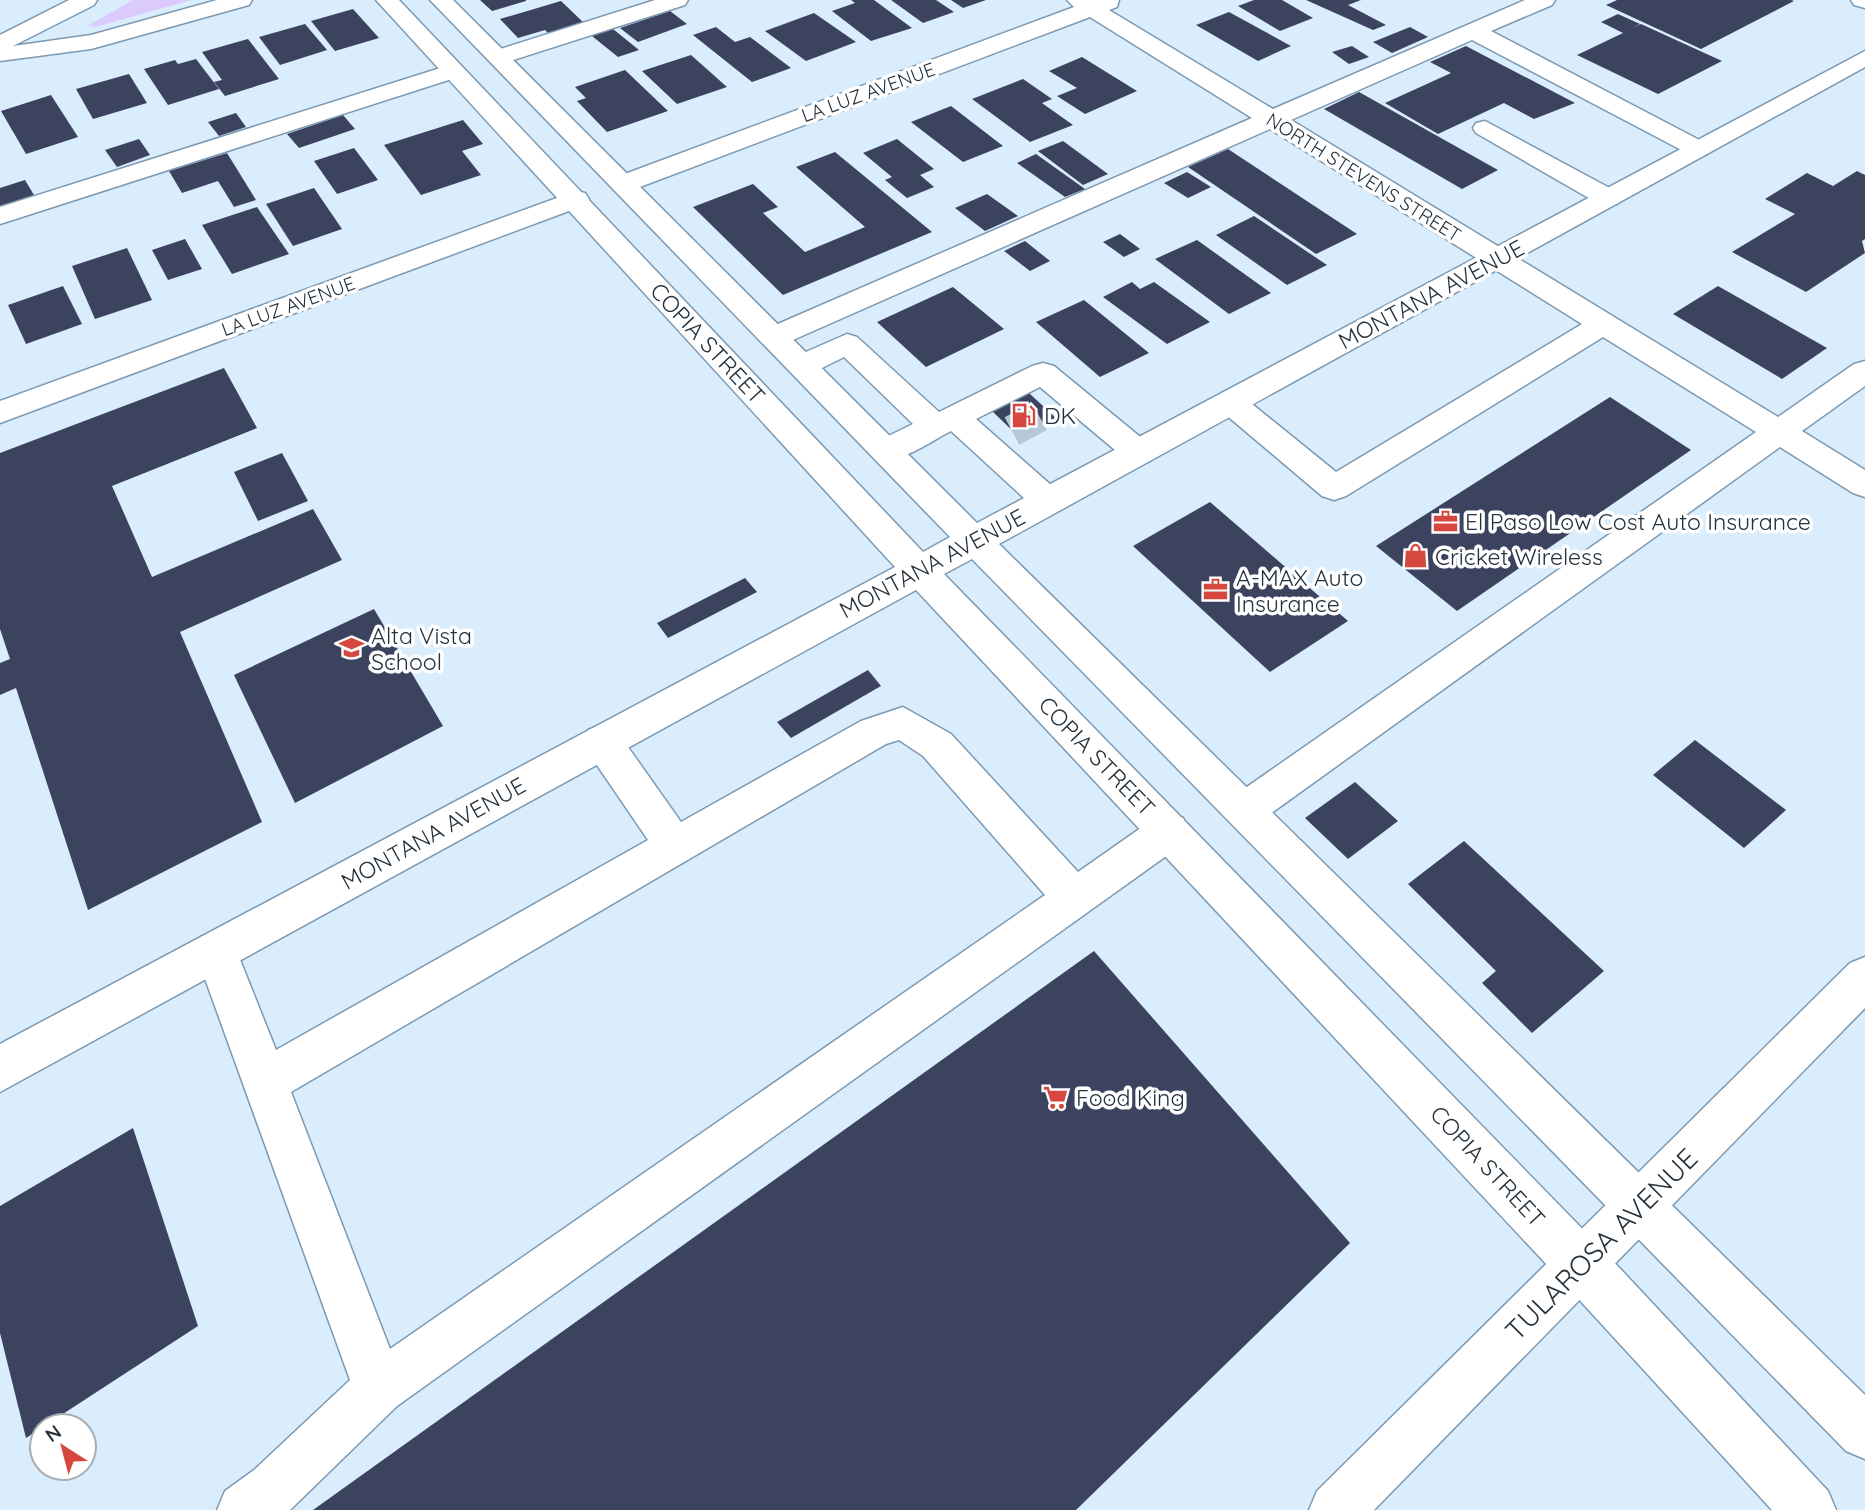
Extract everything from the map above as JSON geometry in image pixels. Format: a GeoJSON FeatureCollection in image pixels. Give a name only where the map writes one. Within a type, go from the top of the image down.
{"type":"FeatureCollection","features":[{"type":"Feature","properties":{"kind":"main road"},"geometry":{"type":"LineString","coordinates":[[0,44],[86,0]]}},
{"type":"Feature","properties":{"kind":"main road"},"geometry":{"type":"LineString","coordinates":[[0,54],[40,54],[78,46],[240,0]]}},
{"type":"Feature","properties":{"kind":"main road","name":"COPIA STREET"},"geometry":{"type":"LineString","coordinates":[[387,0],[576,199],[919,570],[1581,1264],[1809,1510]]}},
{"type":"Feature","properties":{"kind":"main road"},"geometry":{"type":"LineString","coordinates":[[441,0],[975,541],[1865,1432]]}},
{"type":"Feature","properties":{"kind":"main road"},"geometry":{"type":"LineString","coordinates":[[499,57],[677,0]]}},
{"type":"Feature","properties":{"kind":"main road"},"geometry":{"type":"LineString","coordinates":[[775,337],[1544,0]]}},
{"type":"Feature","properties":{"kind":"main road","name":"NORTH STEVENS STREET"},"geometry":{"type":"LineString","coordinates":[[1095,3],[1271,119],[1865,485]]}},
{"type":"Feature","properties":{"kind":"main road","name":"LA LUZ AVENUE"},"geometry":{"type":"LineString","coordinates":[[623,184],[1095,3]]}},
{"type":"Feature","properties":{"kind":"main road"},"geometry":{"type":"LineString","coordinates":[[1473,31],[1698,149]]}},
{"type":"Feature","properties":{"kind":"main road","name":"MONTANA AVENUE"},"geometry":{"type":"LineString","coordinates":[[0,1069],[1865,58]]}},
{"type":"Feature","properties":{"kind":"main road"},"geometry":{"type":"LineString","coordinates":[[0,216],[453,71]]}},
{"type":"Feature","properties":{"kind":"main road"},"geometry":{"type":"LineString","coordinates":[[1485,128],[1608,198]]}},
{"type":"Feature","properties":{"kind":"main road","name":"LA LUZ AVENUE"},"geometry":{"type":"LineString","coordinates":[[0,412],[576,199]]}},
{"type":"Feature","properties":{"kind":"main road"},"geometry":{"type":"LineString","coordinates":[[1230,402],[1334,488],[1604,324]]}},
{"type":"Feature","properties":{"kind":"main road"},"geometry":{"type":"LineString","coordinates":[[803,365],[847,344],[977,428],[1048,501]]}},
{"type":"Feature","properties":{"kind":"main road"},"geometry":{"type":"LineString","coordinates":[[1245,810],[1865,371]]}},
{"type":"Feature","properties":{"kind":"main road"},"geometry":{"type":"LineString","coordinates":[[887,450],[977,428],[1043,373],[1055,400],[1139,453]]}},
{"type":"Feature","properties":{"kind":"main road"},"geometry":{"type":"LineString","coordinates":[[264,1082],[874,732],[903,723],[937,745],[1073,896]]}},
{"type":"Feature","properties":{"kind":"main road"},"geometry":{"type":"LineString","coordinates":[[602,741],[675,846]]}},
{"type":"Feature","properties":{"kind":"main road"},"geometry":{"type":"LineString","coordinates":[[244,1510],[273,1489],[379,1388],[1073,896],[1169,831]]}},
{"type":"Feature","properties":{"kind":"main road"},"geometry":{"type":"LineString","coordinates":[[216,951],[379,1388]]}},
{"type":"Feature","properties":{"kind":"main road","name":"TULAROSA AVENUE"},"geometry":{"type":"LineString","coordinates":[[1336,1510],[1865,978]]}},
{"type":"Feature","properties":{"kind":"shaded area"},"geometry":{"type":"Polygon","coordinates":[[[133,0],[192,0],[95,27],[89,25],[133,0]]]}},
{"type":"Feature","properties":{"kind":"building"},"geometry":{"type":"Polygon","coordinates":[[[480,0],[526,0],[526,1],[492,11],[480,0]]]}},
{"type":"Feature","properties":{"kind":"building"},"geometry":{"type":"Polygon","coordinates":[[[851,0],[874,0],[912,28],[871,41],[832,11],[855,3],[851,0]]]}},
{"type":"Feature","properties":{"kind":"building"},"geometry":{"type":"Polygon","coordinates":[[[891,0],[936,0],[954,12],[923,23],[891,0]]]}},
{"type":"Feature","properties":{"kind":"building"},"geometry":{"type":"Polygon","coordinates":[[[951,0],[986,0],[963,8],[951,0]]]}},
{"type":"Feature","properties":{"kind":"building"},"geometry":{"type":"Polygon","coordinates":[[[1254,0],[1282,0],[1313,18],[1280,31],[1238,6],[1254,0]]]}},
{"type":"Feature","properties":{"kind":"building"},"geometry":{"type":"Polygon","coordinates":[[[1306,0],[1361,0],[1348,5],[1386,25],[1373,30],[1306,0]]]}},
{"type":"Feature","properties":{"kind":"building"},"geometry":{"type":"Polygon","coordinates":[[[1617,0],[1794,1],[1701,49],[1606,5],[1617,0]]]}},
{"type":"Feature","properties":{"kind":"building"},"geometry":{"type":"Polygon","coordinates":[[[561,1],[584,23],[549,34],[545,30],[518,38],[500,19],[561,1]]]}},
{"type":"Feature","properties":{"kind":"building"},"geometry":{"type":"Polygon","coordinates":[[[353,9],[379,38],[335,51],[311,21],[353,9]]]}},
{"type":"Feature","properties":{"kind":"building"},"geometry":{"type":"Polygon","coordinates":[[[670,11],[687,24],[638,42],[620,28],[670,11]]]}},
{"type":"Feature","properties":{"kind":"building"},"geometry":{"type":"Polygon","coordinates":[[[1229,12],[1291,46],[1258,61],[1196,25],[1229,12]]]}},
{"type":"Feature","properties":{"kind":"building"},"geometry":{"type":"Polygon","coordinates":[[[814,13],[856,42],[806,61],[765,31],[814,13]]]}},
{"type":"Feature","properties":{"kind":"building"},"geometry":{"type":"Polygon","coordinates":[[[1618,14],[1640,24],[1632,28],[1641,24],[1722,61],[1658,94],[1577,55],[1623,33],[1601,22],[1618,14]]]}},
{"type":"Feature","properties":{"kind":"building"},"geometry":{"type":"Polygon","coordinates":[[[305,24],[327,50],[280,65],[259,37],[305,24]]]}},
{"type":"Feature","properties":{"kind":"building"},"geometry":{"type":"Polygon","coordinates":[[[716,27],[735,42],[750,37],[791,68],[752,82],[693,35],[716,27]]]}},
{"type":"Feature","properties":{"kind":"building"},"geometry":{"type":"Polygon","coordinates":[[[1410,27],[1428,37],[1392,53],[1373,42],[1410,27]]]}},
{"type":"Feature","properties":{"kind":"building"},"geometry":{"type":"Polygon","coordinates":[[[613,29],[639,50],[618,57],[592,36],[613,29]]]}},
{"type":"Feature","properties":{"kind":"building"},"geometry":{"type":"Polygon","coordinates":[[[248,39],[279,79],[225,96],[214,82],[222,80],[202,52],[248,39]]]}},
{"type":"Feature","properties":{"kind":"building"},"geometry":{"type":"Polygon","coordinates":[[[1352,46],[1369,57],[1349,64],[1332,52],[1352,46]]]}},
{"type":"Feature","properties":{"kind":"building"},"geometry":{"type":"Polygon","coordinates":[[[1466,46],[1575,103],[1534,119],[1504,103],[1438,134],[1385,103],[1451,73],[1430,62],[1466,46]]]}},
{"type":"Feature","properties":{"kind":"building"},"geometry":{"type":"Polygon","coordinates":[[[691,55],[727,87],[677,104],[642,71],[691,55]]]}},
{"type":"Feature","properties":{"kind":"building"},"geometry":{"type":"Polygon","coordinates":[[[1082,57],[1137,91],[1085,114],[1057,96],[1077,88],[1049,71],[1082,57]]]}},
{"type":"Feature","properties":{"kind":"building"},"geometry":{"type":"Polygon","coordinates":[[[196,59],[219,89],[168,105],[144,69],[175,60],[178,64],[196,59]]]}},
{"type":"Feature","properties":{"kind":"building"},"geometry":{"type":"Polygon","coordinates":[[[625,70],[668,111],[607,132],[577,101],[586,98],[575,87],[625,70]]]}},
{"type":"Feature","properties":{"kind":"building"},"geometry":{"type":"Polygon","coordinates":[[[129,74],[147,103],[93,119],[76,89],[129,74]]]}},
{"type":"Feature","properties":{"kind":"building"},"geometry":{"type":"Polygon","coordinates":[[[1023,79],[1052,99],[1042,103],[1073,125],[1030,142],[972,99],[1023,79]]]}},
{"type":"Feature","properties":{"kind":"building"},"geometry":{"type":"Polygon","coordinates":[[[1359,92],[1498,170],[1462,189],[1324,109],[1359,92]]]}},
{"type":"Feature","properties":{"kind":"building"},"geometry":{"type":"Polygon","coordinates":[[[51,95],[78,137],[26,154],[1,111],[51,95]]]}},
{"type":"Feature","properties":{"kind":"building"},"geometry":{"type":"Polygon","coordinates":[[[951,106],[1003,146],[963,162],[911,122],[951,106]]]}},
{"type":"Feature","properties":{"kind":"building"},"geometry":{"type":"Polygon","coordinates":[[[236,113],[246,127],[219,136],[208,122],[236,113]]]}},
{"type":"Feature","properties":{"kind":"building"},"geometry":{"type":"Polygon","coordinates":[[[343,115],[355,129],[299,148],[287,134],[343,115]]]}},
{"type":"Feature","properties":{"kind":"building"},"geometry":{"type":"Polygon","coordinates":[[[463,120],[483,144],[462,151],[481,175],[421,195],[384,145],[463,120]]]}},
{"type":"Feature","properties":{"kind":"building"},"geometry":{"type":"Polygon","coordinates":[[[139,139],[150,155],[117,167],[105,150],[139,139]]]}},
{"type":"Feature","properties":{"kind":"building"},"geometry":{"type":"Polygon","coordinates":[[[897,139],[934,169],[920,175],[934,187],[907,198],[885,180],[892,177],[863,153],[897,139]]]}},
{"type":"Feature","properties":{"kind":"building"},"geometry":{"type":"Polygon","coordinates":[[[1063,141],[1108,174],[1083,185],[1038,151],[1063,141]]]}},
{"type":"Feature","properties":{"kind":"building"},"geometry":{"type":"Polygon","coordinates":[[[354,148],[378,180],[337,194],[314,161],[354,148]]]}},
{"type":"Feature","properties":{"kind":"building"},"geometry":{"type":"Polygon","coordinates":[[[1228,149],[1357,234],[1316,254],[1188,167],[1228,149]]]}},
{"type":"Feature","properties":{"kind":"building"},"geometry":{"type":"Polygon","coordinates":[[[835,152],[932,232],[783,295],[693,207],[753,184],[778,207],[763,213],[805,252],[865,227],[796,167],[835,152]]]}},
{"type":"Feature","properties":{"kind":"building"},"geometry":{"type":"Polygon","coordinates":[[[227,153],[256,200],[234,207],[218,181],[182,193],[169,171],[227,153]]]}},
{"type":"Feature","properties":{"kind":"building"},"geometry":{"type":"Polygon","coordinates":[[[1036,154],[1085,189],[1065,197],[1017,163],[1036,154]]]}},
{"type":"Feature","properties":{"kind":"building"},"geometry":{"type":"Polygon","coordinates":[[[1857,171],[1865,175],[1865,239],[1862,241],[1865,253],[1806,292],[1732,252],[1795,214],[1765,199],[1807,173],[1833,186],[1857,171]]]}},
{"type":"Feature","properties":{"kind":"building"},"geometry":{"type":"Polygon","coordinates":[[[1187,172],[1211,187],[1188,198],[1164,183],[1187,172]]]}},
{"type":"Feature","properties":{"kind":"building"},"geometry":{"type":"Polygon","coordinates":[[[25,180],[34,195],[0,206],[0,188],[25,180]]]}},
{"type":"Feature","properties":{"kind":"building"},"geometry":{"type":"Polygon","coordinates":[[[314,188],[342,229],[293,246],[266,204],[314,188]]]}},
{"type":"Feature","properties":{"kind":"building"},"geometry":{"type":"Polygon","coordinates":[[[987,194],[1018,216],[985,231],[955,208],[987,194]]]}},
{"type":"Feature","properties":{"kind":"building"},"geometry":{"type":"Polygon","coordinates":[[[257,207],[289,254],[232,274],[202,225],[257,207]]]}},
{"type":"Feature","properties":{"kind":"building"},"geometry":{"type":"Polygon","coordinates":[[[1254,216],[1327,265],[1287,285],[1216,235],[1254,216]]]}},
{"type":"Feature","properties":{"kind":"building"},"geometry":{"type":"Polygon","coordinates":[[[1120,234],[1140,249],[1124,257],[1103,242],[1120,234]]]}},
{"type":"Feature","properties":{"kind":"building"},"geometry":{"type":"Polygon","coordinates":[[[185,239],[202,269],[168,280],[152,250],[185,239]]]}},
{"type":"Feature","properties":{"kind":"building"},"geometry":{"type":"Polygon","coordinates":[[[1197,240],[1271,293],[1229,314],[1155,259],[1197,240]]]}},
{"type":"Feature","properties":{"kind":"building"},"geometry":{"type":"Polygon","coordinates":[[[1025,241],[1050,261],[1030,271],[1004,251],[1025,241]]]}},
{"type":"Feature","properties":{"kind":"building"},"geometry":{"type":"Polygon","coordinates":[[[127,248],[152,300],[95,319],[72,266],[127,248]]]}},
{"type":"Feature","properties":{"kind":"building"},"geometry":{"type":"Polygon","coordinates":[[[1132,282],[1140,289],[1154,282],[1210,322],[1167,344],[1103,297],[1132,282]]]}},
{"type":"Feature","properties":{"kind":"building"},"geometry":{"type":"Polygon","coordinates":[[[63,286],[82,324],[26,344],[8,305],[63,286]]]}},
{"type":"Feature","properties":{"kind":"building"},"geometry":{"type":"Polygon","coordinates":[[[1718,286],[1827,348],[1782,379],[1673,314],[1718,286]]]}},
{"type":"Feature","properties":{"kind":"building"},"geometry":{"type":"Polygon","coordinates":[[[953,287],[1004,329],[926,367],[877,322],[953,287]]]}},
{"type":"Feature","properties":{"kind":"building"},"geometry":{"type":"Polygon","coordinates":[[[1084,300],[1149,353],[1100,377],[1036,322],[1084,300]]]}},
{"type":"Feature","properties":{"kind":"building"},"geometry":{"type":"Polygon","coordinates":[[[224,368],[257,428],[112,486],[152,577],[313,509],[342,560],[180,632],[262,822],[88,910],[16,688],[0,695],[0,663],[10,659],[0,629],[0,453],[224,368]]]}},
{"type":"Feature","properties":{"kind":"building","name":"DK"},"geometry":{"type":"Polygon","coordinates":[[[1029,393],[1057,419],[1019,437],[992,411],[1029,393]]]}},
{"type":"Feature","properties":{"kind":"building"},"geometry":{"type":"Polygon","coordinates":[[[1610,397],[1691,450],[1457,611],[1376,546],[1610,397]]]}},
{"type":"Feature","properties":{"kind":"building"},"geometry":{"type":"Polygon","coordinates":[[[282,453],[308,501],[258,521],[234,472],[282,453]]]}},
{"type":"Feature","properties":{"kind":"building"},"geometry":{"type":"Polygon","coordinates":[[[1210,502],[1348,621],[1270,672],[1133,546],[1210,502]]]}},
{"type":"Feature","properties":{"kind":"building"},"geometry":{"type":"Polygon","coordinates":[[[745,578],[757,592],[668,638],[657,623],[745,578]]]}},
{"type":"Feature","properties":{"kind":"building"},"geometry":{"type":"Polygon","coordinates":[[[374,609],[443,726],[295,803],[234,675],[374,609]]]}},
{"type":"Feature","properties":{"kind":"building"},"geometry":{"type":"Polygon","coordinates":[[[868,670],[881,686],[791,738],[777,722],[868,670]]]}},
{"type":"Feature","properties":{"kind":"building"},"geometry":{"type":"Polygon","coordinates":[[[1695,740],[1786,810],[1744,848],[1653,775],[1695,740]]]}},
{"type":"Feature","properties":{"kind":"building"},"geometry":{"type":"Polygon","coordinates":[[[1355,782],[1398,821],[1348,859],[1305,818],[1355,782]]]}},
{"type":"Feature","properties":{"kind":"building"},"geometry":{"type":"Polygon","coordinates":[[[1464,841],[1604,971],[1532,1033],[1482,983],[1496,971],[1408,884],[1464,841]]]}},
{"type":"Feature","properties":{"kind":"building","name":"Food King"},"geometry":{"type":"Polygon","coordinates":[[[1094,951],[1350,1243],[1076,1510],[313,1510],[1094,951]]]}},
{"type":"Feature","properties":{"kind":"building"},"geometry":{"type":"Polygon","coordinates":[[[133,1128],[198,1326],[66,1412],[28,1412],[26,1438],[0,1333],[0,1206],[133,1128]]]}},
{"type":"Feature","properties":{"kind":"tunnel"},"geometry":{"type":"LineString","coordinates":[[1012,431],[1049,411]]}},
{"type":"Feature","properties":{"kind":"place","name":"DK"},"geometry":{"type":"Point","coordinates":[1024,415]}},
{"type":"Feature","properties":{"kind":"place","name":"El Paso Low Cost Auto Insurance"},"geometry":{"type":"Point","coordinates":[1445,521]}},
{"type":"Feature","properties":{"kind":"place","name":"Cricket Wireless"},"geometry":{"type":"Point","coordinates":[1415,556]}},
{"type":"Feature","properties":{"kind":"place","name":"A-MAX Auto Insurance"},"geometry":{"type":"Point","coordinates":[1216,590]}},
{"type":"Feature","properties":{"kind":"place","name":"Alta Vista School"},"geometry":{"type":"Point","coordinates":[351,648]}},
{"type":"Feature","properties":{"kind":"place","name":"Food King"},"geometry":{"type":"Point","coordinates":[1056,1097]}}]}
